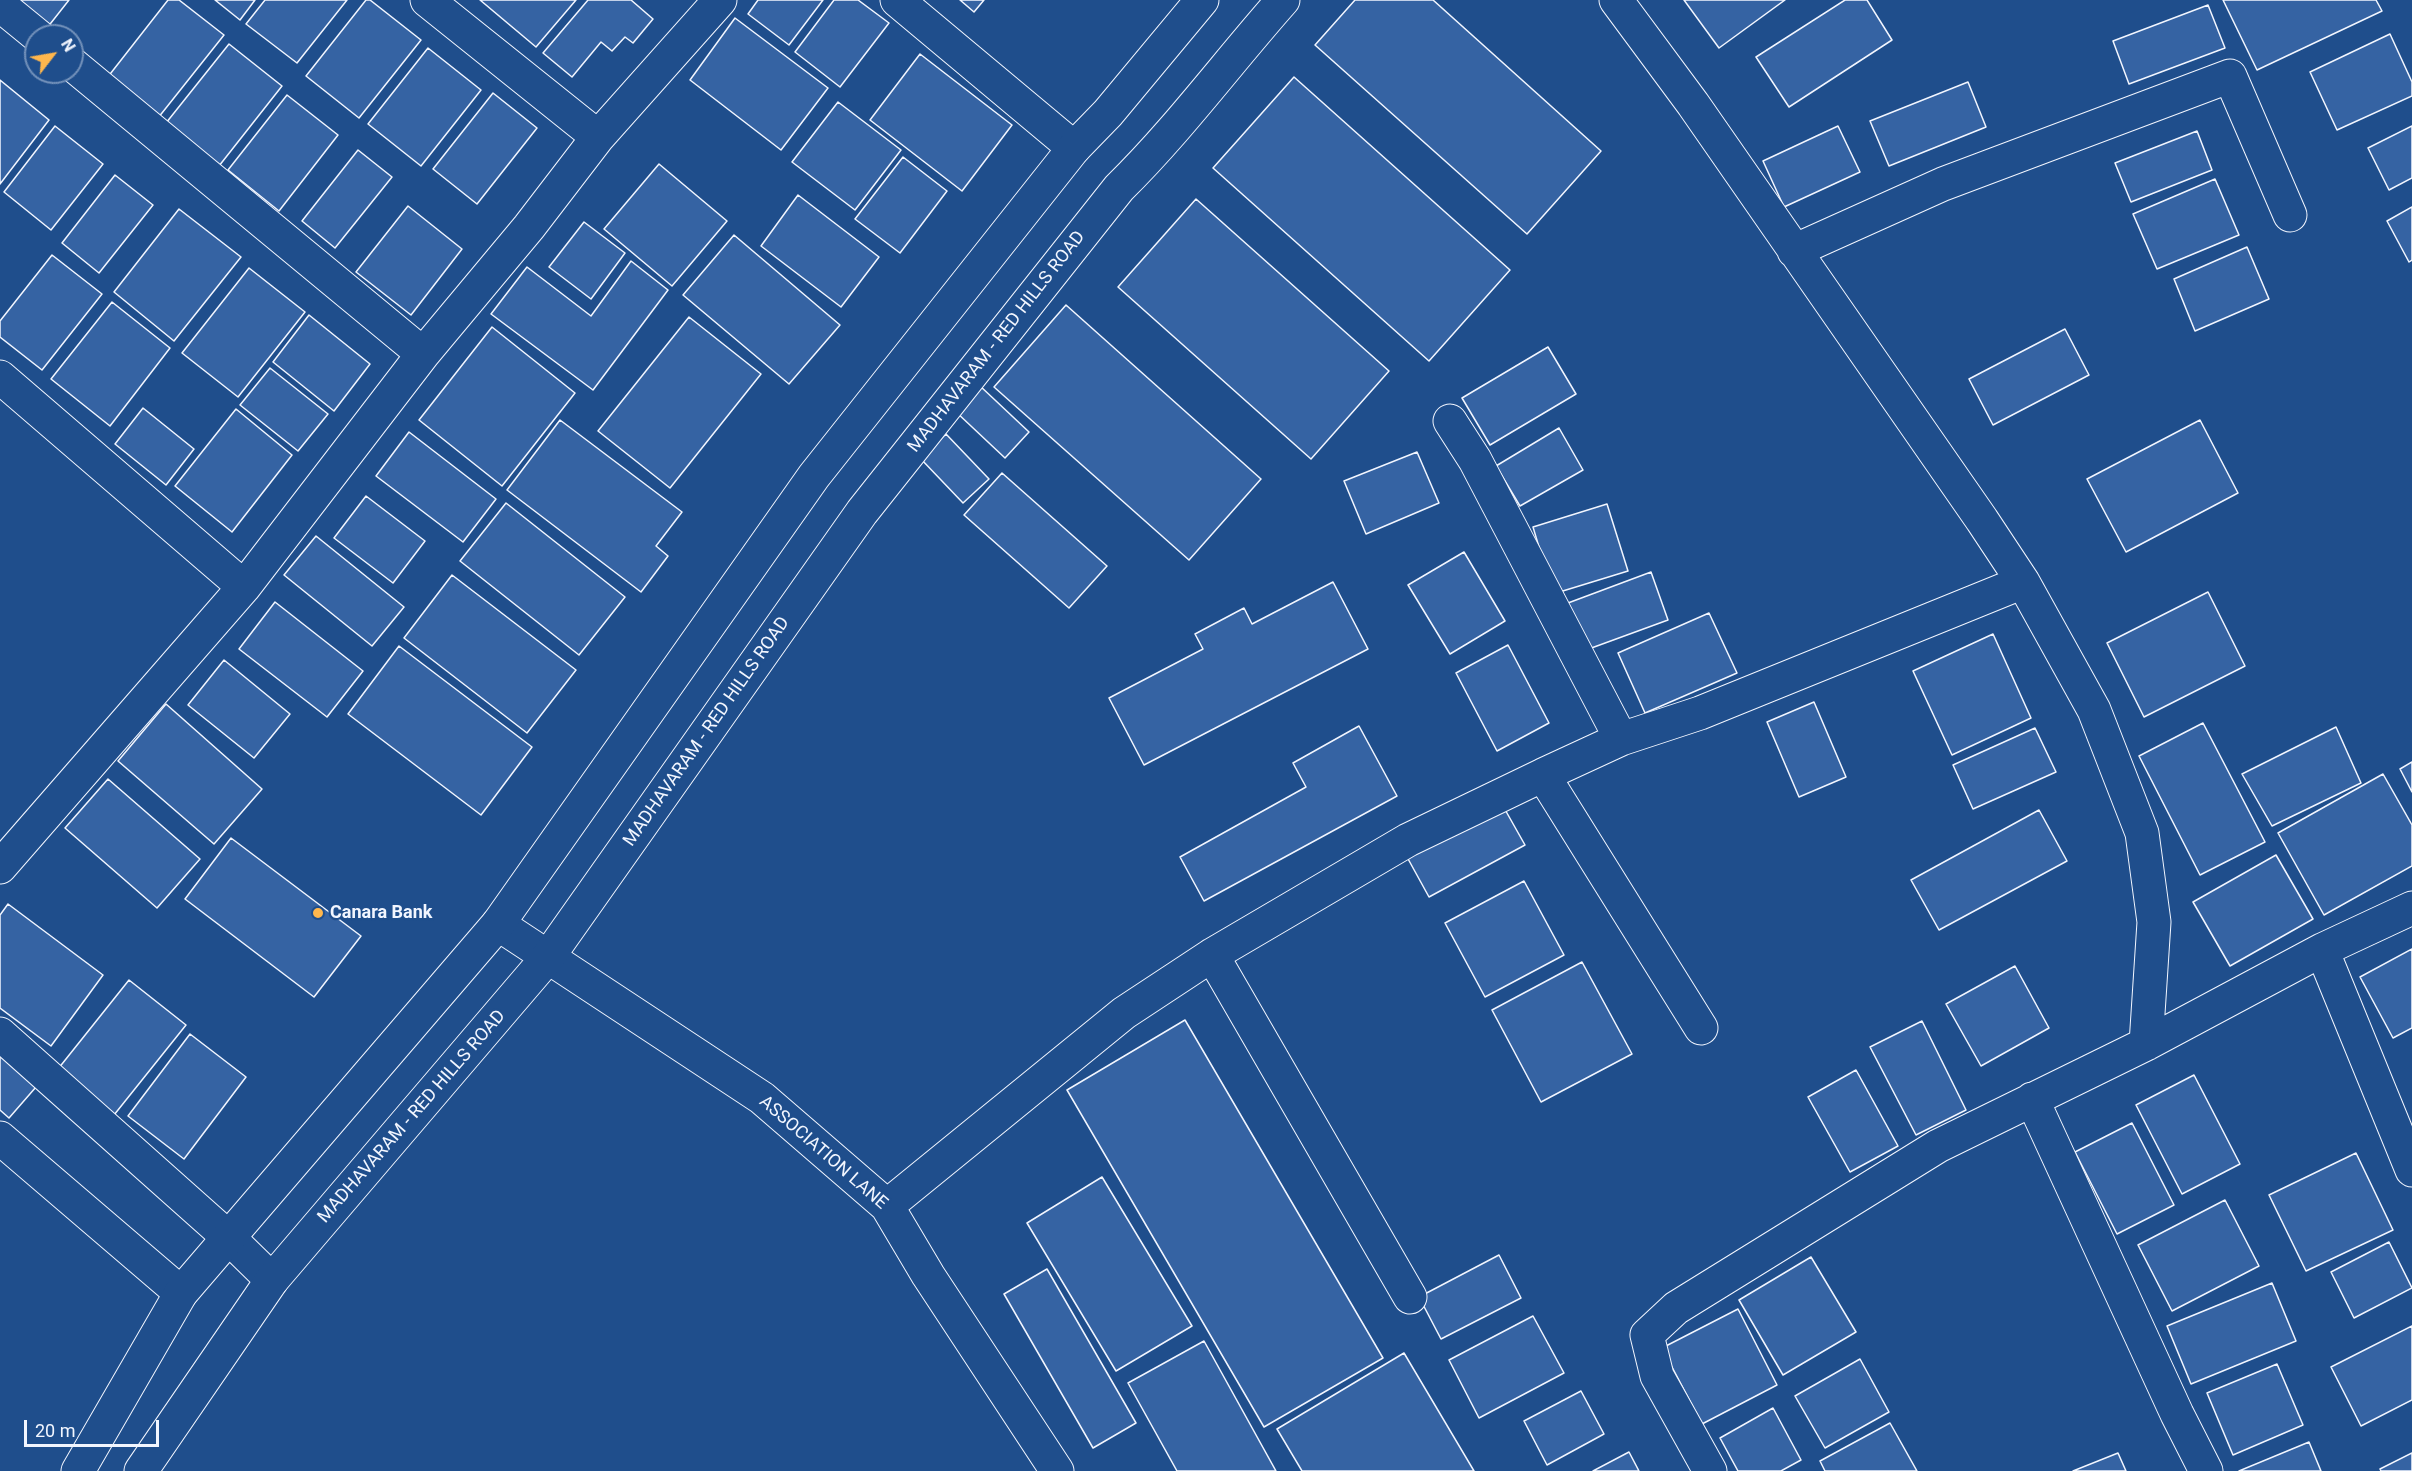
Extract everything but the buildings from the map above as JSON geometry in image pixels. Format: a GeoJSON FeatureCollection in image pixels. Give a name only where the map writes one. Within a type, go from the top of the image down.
{"type":"FeatureCollection","features":[{"type":"Feature","properties":{"kind":"street"},"geometry":{"type":"LineString","coordinates":[[427,0],[598,137]]}},
{"type":"Feature","properties":{"kind":"street"},"geometry":{"type":"LineString","coordinates":[[0,867],[244,587],[423,354],[529,227],[598,137],[720,0]]}},
{"type":"Feature","properties":{"kind":"street"},"geometry":{"type":"LineString","coordinates":[[897,0],[1074,148]]}},
{"type":"Feature","properties":{"kind":"street","name":"MADHAVARAM - RED HILLS ROAD"},"geometry":{"type":"LineString","coordinates":[[141,1471],[272,1280],[548,957],[862,512],[1119,188],[1154,154],[1283,0]]}},
{"type":"Feature","properties":{"kind":"street"},"geometry":{"type":"LineString","coordinates":[[1616,0],[1692,104],[1956,482],[2023,582],[2094,710],[2142,833],[2154,922],[2146,1044]]}},
{"type":"Feature","properties":{"kind":"street"},"geometry":{"type":"LineString","coordinates":[[78,1471],[180,1293],[498,924],[814,476],[1074,148],[1108,113],[1198,1]]}},
{"type":"Feature","properties":{"kind":"street"},"geometry":{"type":"LineString","coordinates":[[0,5],[24,25]]}},
{"type":"Feature","properties":{"kind":"street"},"geometry":{"type":"LineString","coordinates":[[84,74],[423,354]]}},
{"type":"Feature","properties":{"kind":"street"},"geometry":{"type":"LineString","coordinates":[[1794,251],[1943,184],[2230,76],[2290,215]]}},
{"type":"Feature","properties":{"kind":"street"},"geometry":{"type":"LineString","coordinates":[[0,377],[244,587]]}},
{"type":"Feature","properties":{"kind":"street"},"geometry":{"type":"LineString","coordinates":[[1450,421],[1475,460],[1621,739]]}},
{"type":"Feature","properties":{"kind":"street"},"geometry":{"type":"LineString","coordinates":[[887,1206],[1124,1013],[1212,955],[1408,840],[1621,739],[1700,713],[2023,582]]}},
{"type":"Feature","properties":{"kind":"street"},"geometry":{"type":"LineString","coordinates":[[1543,775],[1701,1028]]}},
{"type":"Feature","properties":{"kind":"street"},"geometry":{"type":"LineString","coordinates":[[1710,1471],[1657,1376],[1647,1335],[1676,1308],[1938,1146],[2146,1044],[2322,950],[2412,908]]}},
{"type":"Feature","properties":{"kind":"street","name":"ASSOCIATION LANE"},"geometry":{"type":"LineString","coordinates":[[498,924],[762,1098],[887,1206],[928,1275],[1057,1471]]}},
{"type":"Feature","properties":{"kind":"street"},"geometry":{"type":"LineString","coordinates":[[2322,950],[2412,1170]]}},
{"type":"Feature","properties":{"kind":"street"},"geometry":{"type":"LineString","coordinates":[[1212,955],[1410,1297]]}},
{"type":"Feature","properties":{"kind":"street"},"geometry":{"type":"LineString","coordinates":[[0,1034],[229,1238],[272,1280]]}},
{"type":"Feature","properties":{"kind":"street"},"geometry":{"type":"LineString","coordinates":[[2032,1100],[2177,1414],[2206,1471]]}},
{"type":"Feature","properties":{"kind":"street"},"geometry":{"type":"LineString","coordinates":[[0,1138],[180,1293]]}},
{"type":"Feature","properties":{"kind":"place","name":"Canara Bank"},"geometry":{"type":"Point","coordinates":[318,913]}}]}
